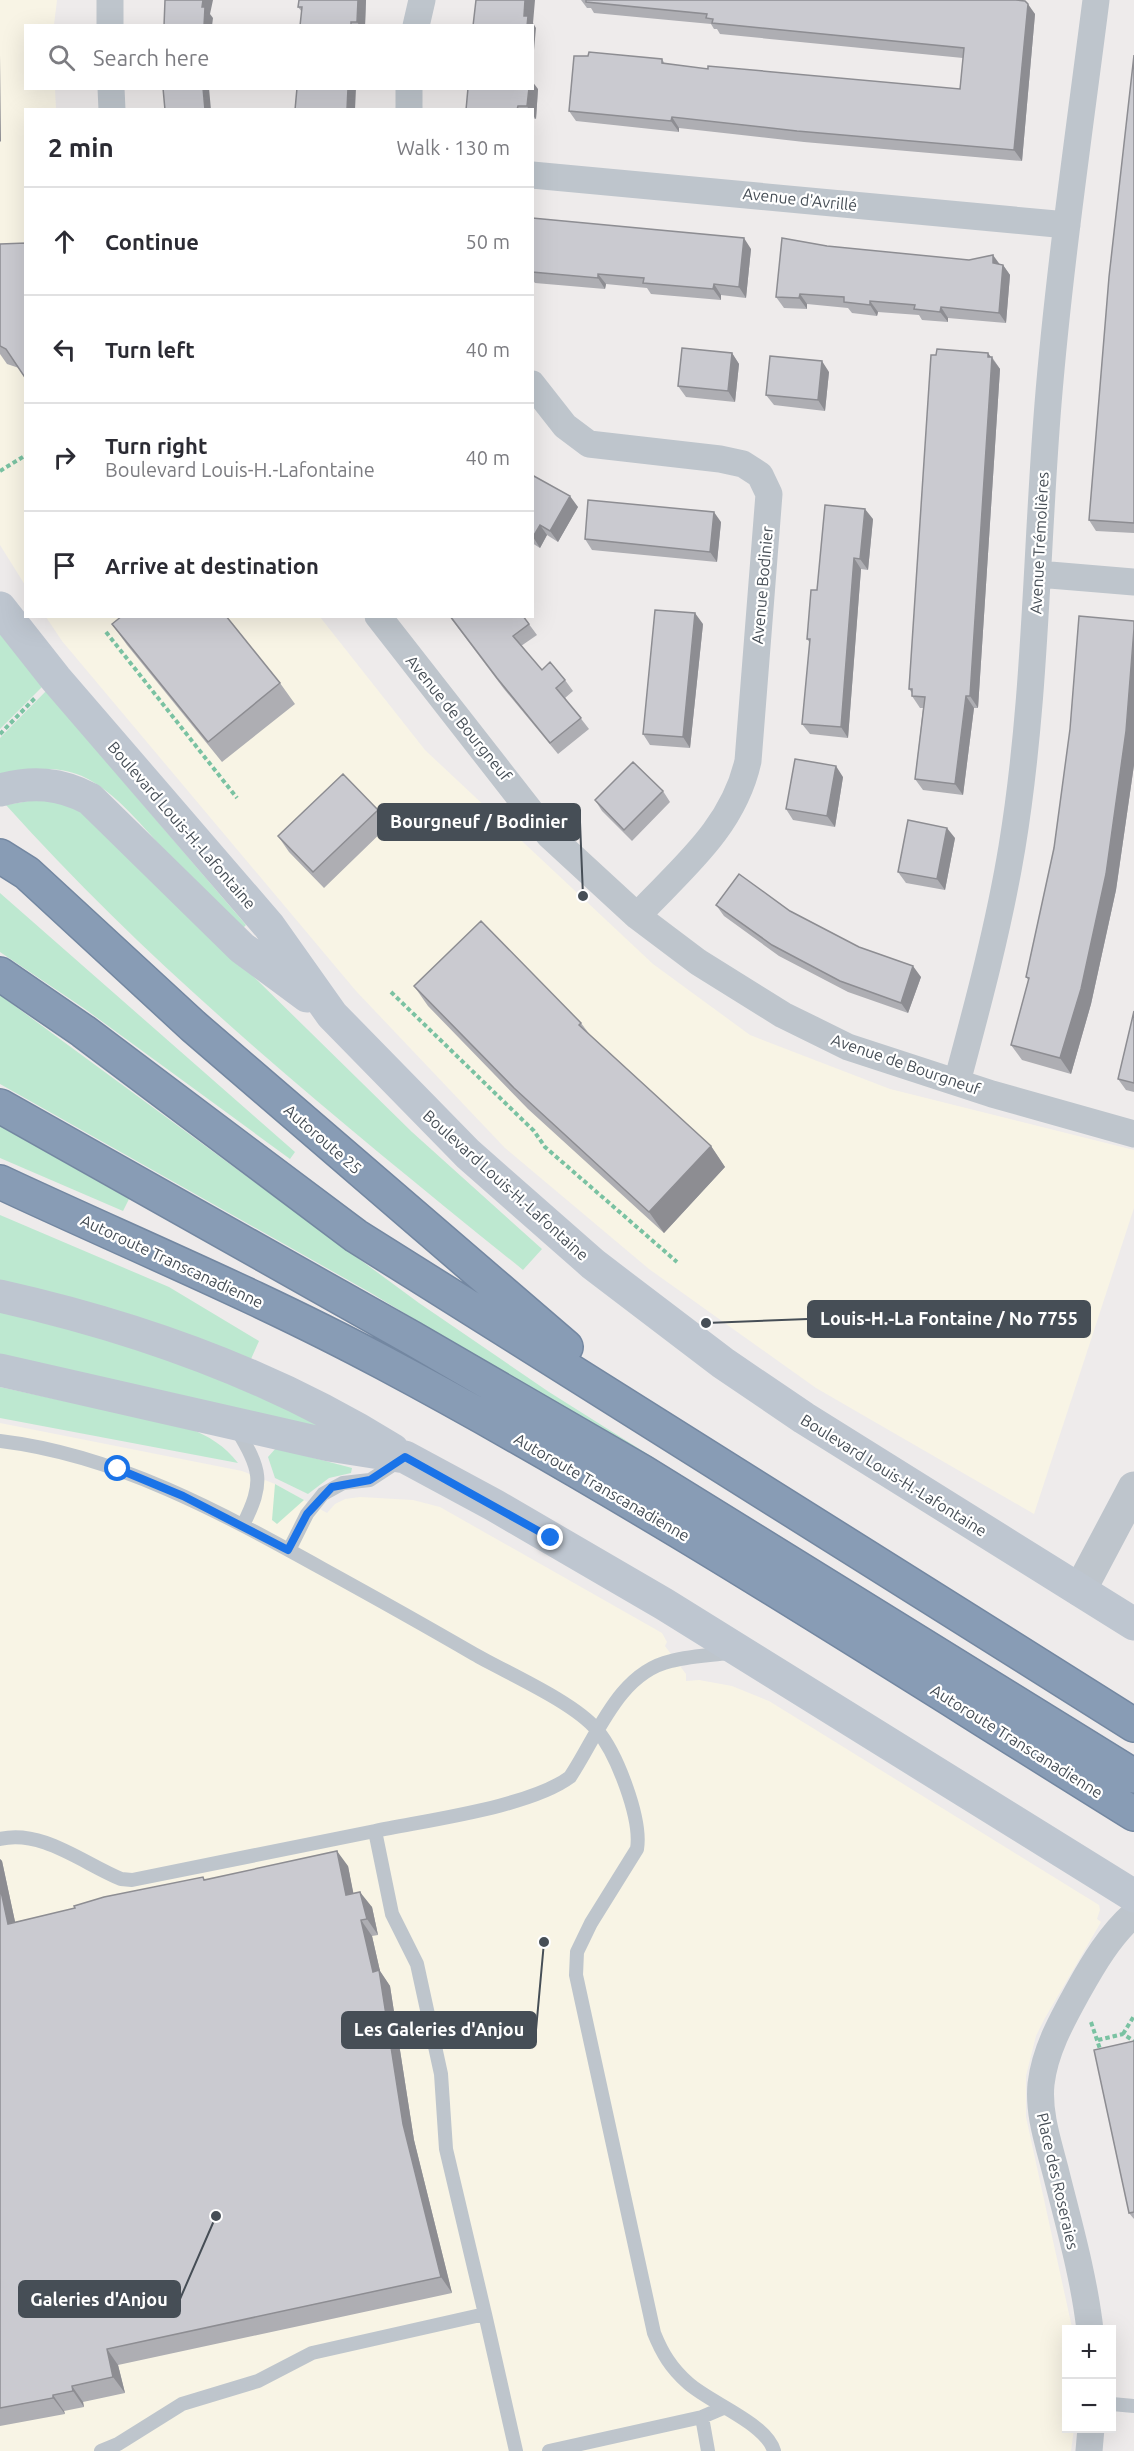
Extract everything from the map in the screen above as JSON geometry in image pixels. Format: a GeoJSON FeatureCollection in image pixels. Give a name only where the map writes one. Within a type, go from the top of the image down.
{"type":"FeatureCollection","features":[{"type":"Feature","properties":{"kind":"highway","name":"Autoroute 25"},"geometry":{"type":"LineString","coordinates":[[8,855],[269,1093],[650,1419]]}},
{"type":"Feature","properties":{"kind":"highway"},"geometry":{"type":"LineString","coordinates":[[0,974],[83,1031],[356,1236],[1134,1725]]}},
{"type":"Feature","properties":{"kind":"highway"},"geometry":{"type":"LineString","coordinates":[[0,1106],[412,1338],[635,1467],[1134,1776]]}},
{"type":"Feature","properties":{"kind":"highway"},"geometry":{"type":"LineString","coordinates":[[0,1182],[47,1204]]}},
{"type":"Feature","properties":{"kind":"highway"},"geometry":{"type":"LineString","coordinates":[[0,1190],[47,1204]]}},
{"type":"Feature","properties":{"kind":"highway","name":"Autoroute Transcanadienne"},"geometry":{"type":"LineString","coordinates":[[47,1204],[300,1320],[466,1408],[640,1507],[1134,1814]]}},
{"type":"Feature","properties":{"kind":"main road","name":"Boulevard Louis-H.-Lafontaine"},"geometry":{"type":"LineString","coordinates":[[0,608],[56,679],[269,927],[332,1016],[468,1154],[593,1264],[723,1363],[804,1418],[1134,1624]]}},
{"type":"Feature","properties":{"kind":"main road"},"geometry":{"type":"LineString","coordinates":[[0,790],[28,784],[45,784],[61,786],[90,799],[242,948],[332,1016]]}},
{"type":"Feature","properties":{"kind":"main road"},"geometry":{"type":"LineString","coordinates":[[0,1296],[94,1320],[238,1370],[337,1415],[405,1457],[596,1564],[1134,1896]]}},
{"type":"Feature","properties":{"kind":"main road"},"geometry":{"type":"LineString","coordinates":[[0,1370],[232,1421],[329,1446],[405,1457]]}},
{"type":"Feature","properties":{"kind":"street"},"geometry":{"type":"LineString","coordinates":[[110,0],[110,24]]}},
{"type":"Feature","properties":{"kind":"street"},"geometry":{"type":"LineString","coordinates":[[416,24],[422,0]]}},
{"type":"Feature","properties":{"kind":"street","name":"Avenue Trémolières"},"geometry":{"type":"LineString","coordinates":[[957,1082],[980,999],[1012,846],[1021,778],[1038,574],[1049,399],[1067,225],[1096,0]]}},
{"type":"Feature","properties":{"kind":"street"},"geometry":{"type":"LineString","coordinates":[[111,90],[112,108]]}},
{"type":"Feature","properties":{"kind":"street"},"geometry":{"type":"LineString","coordinates":[[409,90],[410,108]]}},
{"type":"Feature","properties":{"kind":"street","name":"Avenue d'Avrillé"},"geometry":{"type":"LineString","coordinates":[[534,175],[1067,225]]}},
{"type":"Feature","properties":{"kind":"street","name":"Avenue Bodinier"},"geometry":{"type":"LineString","coordinates":[[534,387],[565,426],[589,444],[720,459],[742,464],[760,475],[769,494],[749,749],[743,782],[714,835],[637,916]]}},
{"type":"Feature","properties":{"kind":"street"},"geometry":{"type":"LineString","coordinates":[[1038,574],[1134,582]]}},
{"type":"Feature","properties":{"kind":"street","name":"Avenue de Bourgneuf"},"geometry":{"type":"LineString","coordinates":[[380,618],[527,803],[549,834],[637,916],[698,962],[783,1016],[848,1047],[1134,1134]]}},
{"type":"Feature","properties":{"kind":"street"},"geometry":{"type":"LineString","coordinates":[[1080,1590],[1134,1488]]}},
{"type":"Feature","properties":{"kind":"street","name":"Place des Roseraies"},"geometry":{"type":"LineString","coordinates":[[1089,2325],[1072,2240],[1043,2118],[1041,2085],[1048,2055],[1064,2016],[1115,1933],[1134,1914]]}},
{"type":"Feature","properties":{"kind":"street"},"geometry":{"type":"LineString","coordinates":[[1089,2451],[1091,2433]]}},
{"type":"Feature","properties":{"kind":"lane"},"geometry":{"type":"LineString","coordinates":[[232,1421],[250,1452],[258,1474],[255,1500],[243,1525]]}},
{"type":"Feature","properties":{"kind":"lane"},"geometry":{"type":"LineString","coordinates":[[0,1441],[60,1451],[118,1469],[243,1525],[564,1705],[597,1730],[628,1794],[638,1840],[637,1849],[577,1952],[576,1975],[654,2333],[663,2356],[688,2384],[766,2434],[774,2451]]}},
{"type":"Feature","properties":{"kind":"lane"},"geometry":{"type":"LineString","coordinates":[[288,1550],[307,1514],[332,1487],[370,1480],[405,1457]]}},
{"type":"Feature","properties":{"kind":"lane"},"geometry":{"type":"LineString","coordinates":[[0,1839],[15,1836],[33,1839],[121,1879],[132,1880],[519,1800],[560,1784],[575,1769],[597,1730],[632,1684],[655,1667],[669,1661],[739,1652]]}},
{"type":"Feature","properties":{"kind":"lane"},"geometry":{"type":"LineString","coordinates":[[375,1831],[392,1914],[417,1964],[441,2074],[446,2149],[516,2451]]}},
{"type":"Feature","properties":{"kind":"lane"},"geometry":{"type":"LineString","coordinates":[[101,2451],[118,2444],[182,2404],[258,2381],[312,2353],[485,2314]]}},
{"type":"Feature","properties":{"kind":"lane"},"geometry":{"type":"LineString","coordinates":[[1116,2404],[1134,2406]]}},
{"type":"Feature","properties":{"kind":"lane"},"geometry":{"type":"LineString","coordinates":[[549,2451],[702,2416],[723,2408]]}},
{"type":"Feature","properties":{"kind":"lane"},"geometry":{"type":"LineString","coordinates":[[702,2416],[708,2451]]}},
{"type":"Feature","properties":{"kind":"path"},"geometry":{"type":"LineString","coordinates":[[0,471],[24,456]]}},
{"type":"Feature","properties":{"kind":"path"},"geometry":{"type":"LineString","coordinates":[[106,632],[237,798]]}},
{"type":"Feature","properties":{"kind":"path"},"geometry":{"type":"LineString","coordinates":[[0,735],[37,696]]}},
{"type":"Feature","properties":{"kind":"path"},"geometry":{"type":"LineString","coordinates":[[391,992],[534,1131],[545,1147],[677,1262]]}},
{"type":"Feature","properties":{"kind":"path"},"geometry":{"type":"LineString","coordinates":[[1098,2040],[1123,2034],[1134,2016]]}},
{"type":"Feature","properties":{"kind":"path"},"geometry":{"type":"LineString","coordinates":[[1095,2031],[1103,2061]]}},
{"type":"Feature","properties":{"kind":"path"},"geometry":{"type":"LineString","coordinates":[[1123,2034],[1134,2041]]}},
{"type":"Feature","properties":{"kind":"shaded area"},"geometry":{"type":"Polygon","coordinates":[[[0,0],[57,0],[54,24],[24,24],[24,90],[55,90],[56,108],[24,108],[24,583],[0,545],[0,0]]]}},
{"type":"Feature","properties":{"kind":"shaded area"},"geometry":{"type":"Polygon","coordinates":[[[47,618],[321,618],[425,750],[653,964],[750,1035],[890,1089],[1134,1150],[1134,1208],[1034,1514],[816,1388],[649,1269],[505,1148],[356,991],[62,641],[47,618]]]}},
{"type":"Feature","properties":{"kind":"shaded area"},"geometry":{"type":"Polygon","coordinates":[[[0,1423],[242,1471],[275,1484],[327,1513],[335,1504],[345,1499],[360,1497],[413,1500],[440,1507],[662,1633],[667,1642],[665,1646],[686,1674],[686,1681],[699,1680],[732,1686],[769,1701],[1099,1905],[1097,1919],[1101,1922],[1036,2036],[1026,2076],[1026,2117],[1071,2325],[1062,2325],[1062,2433],[1073,2433],[1071,2451],[0,2451],[0,1423]]]}},
{"type":"Feature","properties":{"kind":"green space"},"geometry":{"type":"Polygon","coordinates":[[[0,634],[43,686],[0,729],[0,634]]]}},
{"type":"Feature","properties":{"kind":"green space"},"geometry":{"type":"Polygon","coordinates":[[[46,691],[246,925],[241,930],[129,812],[95,783],[82,776],[51,769],[0,775],[0,738],[46,691]]]}},
{"type":"Feature","properties":{"kind":"green space"},"geometry":{"type":"Polygon","coordinates":[[[40,799],[73,806],[98,824],[412,1132],[542,1249],[523,1270],[321,1104],[190,990],[65,869],[6,805],[40,799]]]}},
{"type":"Feature","properties":{"kind":"green space"},"geometry":{"type":"Polygon","coordinates":[[[0,893],[295,1152],[290,1159],[85,1009],[0,952],[0,893]]]}},
{"type":"Feature","properties":{"kind":"green space"},"geometry":{"type":"Polygon","coordinates":[[[0,995],[419,1303],[549,1392],[657,1460],[654,1464],[371,1293],[0,1084],[0,995]]]}},
{"type":"Feature","properties":{"kind":"green space"},"geometry":{"type":"Polygon","coordinates":[[[0,1126],[129,1199],[123,1211],[0,1158],[0,1126]]]}},
{"type":"Feature","properties":{"kind":"green space"},"geometry":{"type":"Polygon","coordinates":[[[0,1215],[169,1287],[259,1341],[251,1359],[29,1287],[0,1280],[0,1215]]]}},
{"type":"Feature","properties":{"kind":"green space"},"geometry":{"type":"Polygon","coordinates":[[[0,1311],[114,1341],[240,1386],[326,1429],[0,1354],[0,1311]]]}},
{"type":"Feature","properties":{"kind":"green space"},"geometry":{"type":"Polygon","coordinates":[[[0,1387],[188,1428],[216,1442],[238,1463],[0,1418],[0,1387]]]}},
{"type":"Feature","properties":{"kind":"green space"},"geometry":{"type":"Polygon","coordinates":[[[276,1448],[352,1468],[351,1473],[329,1478],[308,1494],[275,1478],[268,1457],[276,1448]]]}},
{"type":"Feature","properties":{"kind":"green space"},"geometry":{"type":"Polygon","coordinates":[[[275,1484],[304,1500],[277,1524],[272,1520],[275,1484]]]}},
{"type":"Feature","properties":{"kind":"building"},"geometry":{"type":"Polygon","coordinates":[[[165,0],[203,0],[204,24],[164,24],[165,0]]]}},
{"type":"Feature","properties":{"kind":"building"},"geometry":{"type":"Polygon","coordinates":[[[299,0],[358,0],[357,22],[300,24],[302,7],[298,7],[299,0]]]}},
{"type":"Feature","properties":{"kind":"building"},"geometry":{"type":"Polygon","coordinates":[[[476,0],[525,0],[524,16],[528,16],[527,24],[473,24],[476,0]]]}},
{"type":"Feature","properties":{"kind":"building"},"geometry":{"type":"Polygon","coordinates":[[[586,0],[1025,1],[1028,4],[1014,150],[797,131],[672,117],[671,121],[569,111],[574,56],[588,56],[589,52],[662,59],[662,63],[708,69],[708,66],[960,89],[964,48],[712,23],[713,19],[706,18],[707,14],[586,2],[586,0]]]}},
{"type":"Feature","properties":{"kind":"building"},"geometry":{"type":"Polygon","coordinates":[[[1134,55],[1134,523],[1089,520],[1109,277],[1134,55]]]}},
{"type":"Feature","properties":{"kind":"building"},"geometry":{"type":"Polygon","coordinates":[[[163,90],[203,90],[205,108],[165,108],[163,90]]]}},
{"type":"Feature","properties":{"kind":"building"},"geometry":{"type":"Polygon","coordinates":[[[297,90],[348,90],[347,108],[295,108],[297,90]]]}},
{"type":"Feature","properties":{"kind":"building"},"geometry":{"type":"Polygon","coordinates":[[[468,90],[529,90],[527,106],[466,108],[468,90]]]}},
{"type":"Feature","properties":{"kind":"building"},"geometry":{"type":"Polygon","coordinates":[[[534,218],[744,238],[739,287],[714,284],[713,289],[643,283],[644,278],[598,274],[598,278],[534,272],[534,218]]]}},
{"type":"Feature","properties":{"kind":"building"},"geometry":{"type":"Polygon","coordinates":[[[782,238],[827,246],[969,260],[993,255],[993,263],[1003,265],[999,313],[941,307],[940,312],[914,309],[915,305],[870,301],[870,305],[844,302],[844,297],[800,294],[799,298],[776,297],[782,238]]]}},
{"type":"Feature","properties":{"kind":"building"},"geometry":{"type":"Polygon","coordinates":[[[24,243],[24,376],[6,349],[0,346],[0,244],[24,243]]]}},
{"type":"Feature","properties":{"kind":"building"},"geometry":{"type":"Polygon","coordinates":[[[682,348],[732,353],[728,391],[678,386],[682,348]]]}},
{"type":"Feature","properties":{"kind":"building"},"geometry":{"type":"Polygon","coordinates":[[[937,349],[988,353],[988,357],[992,357],[970,696],[966,696],[955,784],[915,779],[925,697],[912,696],[912,689],[909,689],[931,355],[936,355],[937,349]]]}},
{"type":"Feature","properties":{"kind":"building"},"geometry":{"type":"Polygon","coordinates":[[[770,356],[822,361],[818,400],[766,395],[770,356]]]}},
{"type":"Feature","properties":{"kind":"building"},"geometry":{"type":"Polygon","coordinates":[[[534,476],[570,496],[550,531],[540,525],[534,535],[534,476]]]}},
{"type":"Feature","properties":{"kind":"building"},"geometry":{"type":"Polygon","coordinates":[[[588,500],[714,512],[710,552],[585,539],[588,500]]]}},
{"type":"Feature","properties":{"kind":"building"},"geometry":{"type":"Polygon","coordinates":[[[825,505],[865,509],[860,559],[854,558],[841,727],[802,724],[810,639],[807,639],[811,590],[817,590],[825,505]]]}},
{"type":"Feature","properties":{"kind":"building"},"geometry":{"type":"Polygon","coordinates":[[[655,610],[695,613],[683,737],[643,734],[655,610]]]}},
{"type":"Feature","properties":{"kind":"building"},"geometry":{"type":"Polygon","coordinates":[[[1079,616],[1134,621],[1134,629],[1126,731],[1106,874],[1081,989],[1060,1058],[1011,1045],[1029,978],[1026,977],[1054,848],[1070,729],[1079,616]]]}},
{"type":"Feature","properties":{"kind":"building"},"geometry":{"type":"Polygon","coordinates":[[[120,618],[228,618],[280,683],[208,742],[112,624],[120,618]]]}},
{"type":"Feature","properties":{"kind":"building"},"geometry":{"type":"Polygon","coordinates":[[[452,618],[524,618],[529,624],[513,636],[542,670],[550,662],[565,680],[556,688],[581,718],[550,743],[452,618]]]}},
{"type":"Feature","properties":{"kind":"building"},"geometry":{"type":"Polygon","coordinates":[[[795,759],[836,766],[827,816],[786,809],[795,759]]]}},
{"type":"Feature","properties":{"kind":"building"},"geometry":{"type":"Polygon","coordinates":[[[633,762],[663,791],[624,830],[595,800],[633,762]]]}},
{"type":"Feature","properties":{"kind":"building"},"geometry":{"type":"Polygon","coordinates":[[[343,774],[378,810],[313,872],[278,836],[343,774]]]}},
{"type":"Feature","properties":{"kind":"building"},"geometry":{"type":"Polygon","coordinates":[[[908,820],[947,828],[937,879],[898,872],[908,820]]]}},
{"type":"Feature","properties":{"kind":"building"},"geometry":{"type":"Polygon","coordinates":[[[739,874],[790,911],[859,947],[913,966],[901,1003],[840,981],[772,945],[716,905],[739,874]]]}},
{"type":"Feature","properties":{"kind":"building"},"geometry":{"type":"Polygon","coordinates":[[[481,921],[581,1023],[579,1025],[711,1146],[649,1212],[514,1088],[414,986],[481,921]]]}},
{"type":"Feature","properties":{"kind":"building"},"geometry":{"type":"Polygon","coordinates":[[[1134,1011],[1134,1083],[1118,1079],[1134,1011]]]}},
{"type":"Feature","properties":{"kind":"building"},"geometry":{"type":"Polygon","coordinates":[[[337,1851],[346,1895],[360,1892],[367,1919],[361,1920],[373,1972],[379,1970],[403,2124],[441,2277],[107,2349],[113,2377],[72,2386],[73,2391],[53,2395],[53,2398],[0,2408],[0,1887],[8,1924],[75,1908],[74,1906],[104,1897],[203,1877],[204,1880],[337,1851]]]}},
{"type":"Feature","properties":{"kind":"building"},"geometry":{"type":"Polygon","coordinates":[[[1134,2041],[1134,2212],[1129,2213],[1094,2050],[1134,2041]]]}},
{"type":"Feature","properties":{"kind":"place","name":"Bourgneuf / Bodinier"},"geometry":{"type":"Point","coordinates":[583,896]}},
{"type":"Feature","properties":{"kind":"place","name":"Louis-H.-La Fontaine / No 7755"},"geometry":{"type":"Point","coordinates":[706,1323]}},
{"type":"Feature","properties":{"kind":"place","name":"Les Galeries d'Anjou"},"geometry":{"type":"Point","coordinates":[544,1942]}},
{"type":"Feature","properties":{"kind":"place","name":"Galeries d'Anjou"},"geometry":{"type":"Point","coordinates":[216,2216]}},
{"type":"Feature","properties":{"kind":"route"},"geometry":{"type":"LineString","coordinates":[[118,1469],[183,1496],[288,1550],[307,1514],[323,1494],[332,1487],[370,1480],[405,1457],[551,1538]]}}]}
